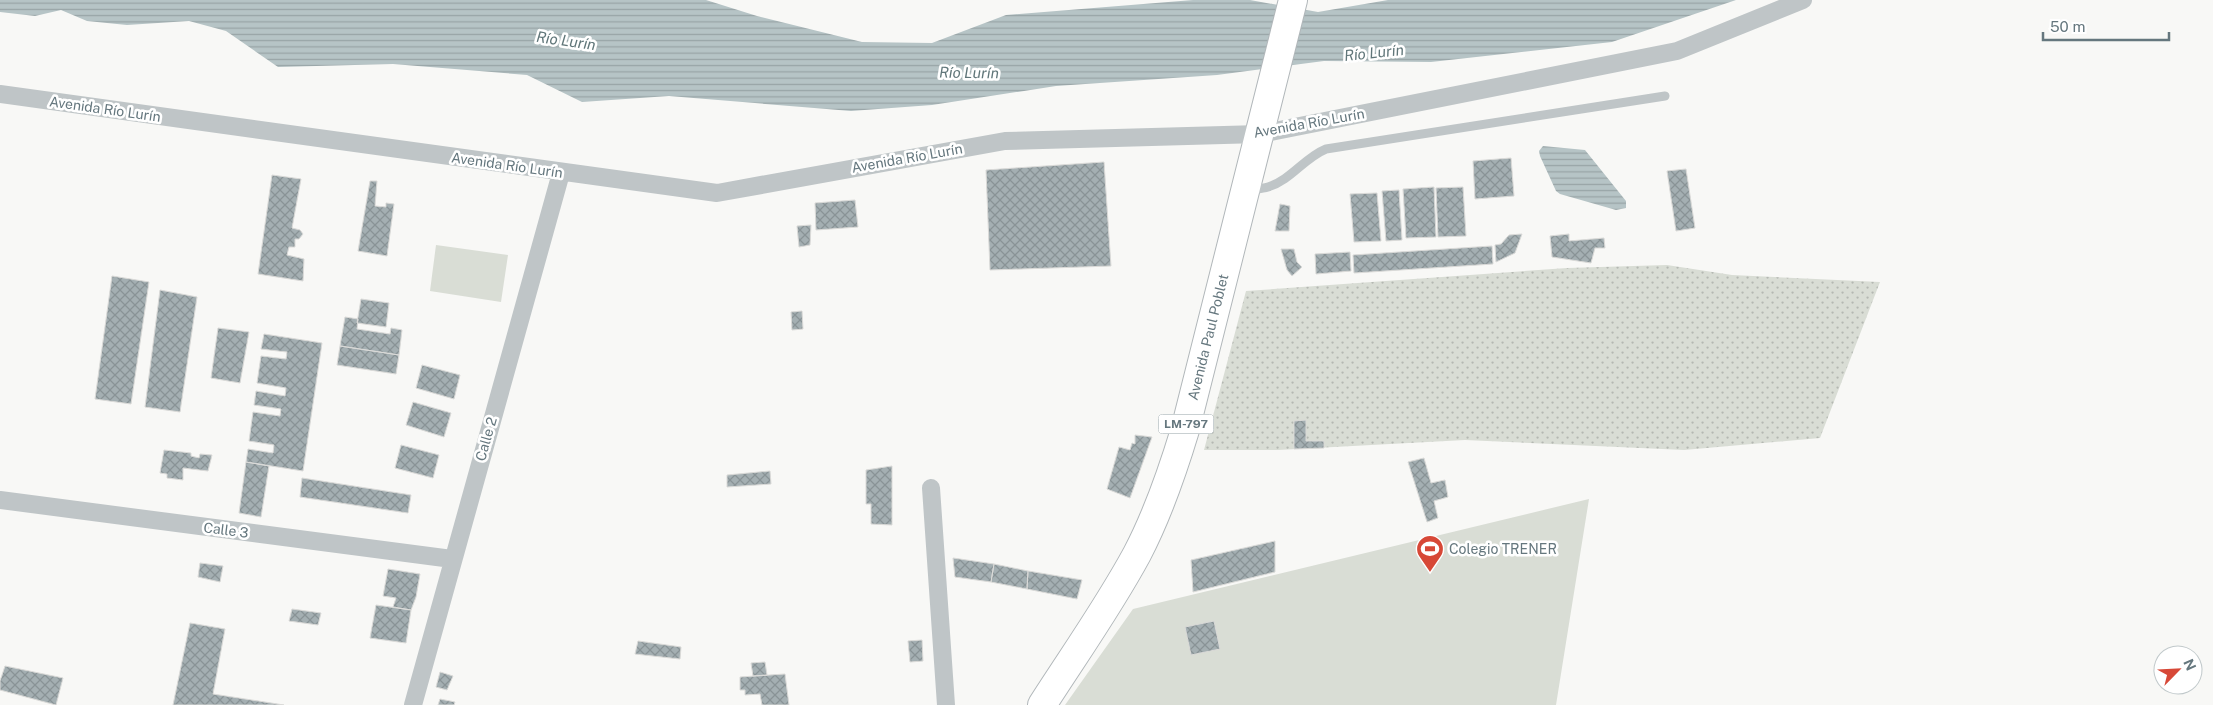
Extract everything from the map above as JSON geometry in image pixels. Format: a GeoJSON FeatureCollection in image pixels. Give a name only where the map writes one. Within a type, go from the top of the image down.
{"type":"FeatureCollection","features":[{"type":"Feature","properties":{"kind":"main road","name":"Avenida Paul Poblet"},"geometry":{"type":"LineString","coordinates":[[1042,705],[1114,594],[1137,554],[1157,513],[1172,473],[1185,430],[1293,0]]}},
{"type":"Feature","properties":{"kind":"street","name":"Avenida Río Lurín"},"geometry":{"type":"LineString","coordinates":[[0,94],[561,173],[717,193],[1005,141],[1262,125],[1677,51],[1804,0]]}},
{"type":"Feature","properties":{"kind":"street","name":"Calle 2"},"geometry":{"type":"LineString","coordinates":[[413,705],[452,559],[561,173]]}},
{"type":"Feature","properties":{"kind":"street"},"geometry":{"type":"LineString","coordinates":[[931,488],[946,705]]}},
{"type":"Feature","properties":{"kind":"street","name":"Calle 3"},"geometry":{"type":"LineString","coordinates":[[0,500],[452,559]]}},
{"type":"Feature","properties":{"kind":"lane"},"geometry":{"type":"LineString","coordinates":[[1245,190],[1268,187],[1292,174],[1316,153],[1326,150],[1665,96]]}},
{"type":"Feature","properties":{"kind":"shaded area"},"geometry":{"type":"Polygon","coordinates":[[[436,245],[508,255],[501,302],[430,291],[436,245]]]}},
{"type":"Feature","properties":{"kind":"shaded area"},"geometry":{"type":"Polygon","coordinates":[[[1667,265],[1732,275],[1880,282],[1820,438],[1684,450],[1465,440],[1278,450],[1204,450],[1246,291],[1567,268],[1667,265]]]}},
{"type":"Feature","properties":{"kind":"shaded area","name":"Colegio TRENER"},"geometry":{"type":"Polygon","coordinates":[[[1589,499],[1556,705],[1065,705],[1133,609],[1589,499]]]}},
{"type":"Feature","properties":{"kind":"water","name":"Río Lurín"},"geometry":{"type":"Polygon","coordinates":[[[0,0],[706,0],[757,16],[862,42],[932,43],[1006,15],[1193,0],[1250,0],[1318,12],[1388,0],[1736,0],[1612,42],[1431,62],[1324,61],[1217,75],[1056,86],[932,105],[851,111],[669,96],[582,102],[527,75],[393,64],[278,67],[226,31],[189,21],[127,25],[87,21],[61,10],[35,16],[0,12],[0,0]]]}},
{"type":"Feature","properties":{"kind":"water"},"geometry":{"type":"Polygon","coordinates":[[[1543,146],[1585,150],[1626,201],[1626,208],[1616,210],[1560,194],[1556,191],[1540,156],[1539,151],[1543,146]]]}},
{"type":"Feature","properties":{"kind":"building"},"geometry":{"type":"Polygon","coordinates":[[[1511,158],[1514,196],[1475,199],[1473,161],[1511,158]]]}},
{"type":"Feature","properties":{"kind":"building"},"geometry":{"type":"Polygon","coordinates":[[[1104,162],[1111,266],[990,270],[986,170],[1104,162]]]}},
{"type":"Feature","properties":{"kind":"building"},"geometry":{"type":"Polygon","coordinates":[[[1686,169],[1695,228],[1676,231],[1667,171],[1686,169]]]}},
{"type":"Feature","properties":{"kind":"building"},"geometry":{"type":"Polygon","coordinates":[[[272,175],[301,179],[292,228],[300,230],[303,234],[299,239],[295,239],[295,247],[289,247],[287,255],[304,259],[303,281],[258,274],[272,175]]]}},
{"type":"Feature","properties":{"kind":"building"},"geometry":{"type":"Polygon","coordinates":[[[370,181],[377,181],[375,206],[386,207],[386,203],[394,204],[387,256],[358,251],[370,181]]]}},
{"type":"Feature","properties":{"kind":"building"},"geometry":{"type":"Polygon","coordinates":[[[1434,187],[1436,237],[1406,238],[1403,189],[1434,187]]]}},
{"type":"Feature","properties":{"kind":"building"},"geometry":{"type":"Polygon","coordinates":[[[1463,187],[1466,236],[1438,237],[1436,188],[1463,187]]]}},
{"type":"Feature","properties":{"kind":"building"},"geometry":{"type":"Polygon","coordinates":[[[1399,190],[1402,240],[1386,241],[1382,191],[1399,190]]]}},
{"type":"Feature","properties":{"kind":"building"},"geometry":{"type":"Polygon","coordinates":[[[1377,193],[1381,241],[1354,242],[1350,194],[1377,193]]]}},
{"type":"Feature","properties":{"kind":"building"},"geometry":{"type":"Polygon","coordinates":[[[855,200],[858,227],[816,230],[815,203],[855,200]]]}},
{"type":"Feature","properties":{"kind":"building"},"geometry":{"type":"Polygon","coordinates":[[[1280,204],[1290,206],[1289,231],[1275,231],[1280,204]]]}},
{"type":"Feature","properties":{"kind":"building"},"geometry":{"type":"Polygon","coordinates":[[[811,225],[810,245],[799,247],[797,226],[811,225]]]}},
{"type":"Feature","properties":{"kind":"building"},"geometry":{"type":"Polygon","coordinates":[[[1522,234],[1515,253],[1496,262],[1495,245],[1501,244],[1509,235],[1522,234]]]}},
{"type":"Feature","properties":{"kind":"building"},"geometry":{"type":"Polygon","coordinates":[[[1569,234],[1569,241],[1604,238],[1605,248],[1595,248],[1591,263],[1552,257],[1550,236],[1569,234]]]}},
{"type":"Feature","properties":{"kind":"building"},"geometry":{"type":"Polygon","coordinates":[[[1492,246],[1493,264],[1354,273],[1353,255],[1492,246]]]}},
{"type":"Feature","properties":{"kind":"building"},"geometry":{"type":"Polygon","coordinates":[[[1281,249],[1294,249],[1297,262],[1302,267],[1292,276],[1287,270],[1281,249]]]}},
{"type":"Feature","properties":{"kind":"building"},"geometry":{"type":"Polygon","coordinates":[[[1350,252],[1351,271],[1316,274],[1315,254],[1350,252]]]}},
{"type":"Feature","properties":{"kind":"building"},"geometry":{"type":"Polygon","coordinates":[[[112,276],[149,282],[131,404],[95,399],[112,276]]]}},
{"type":"Feature","properties":{"kind":"building"},"geometry":{"type":"Polygon","coordinates":[[[160,290],[197,297],[180,412],[145,407],[160,290]]]}},
{"type":"Feature","properties":{"kind":"building"},"geometry":{"type":"Polygon","coordinates":[[[361,299],[389,303],[386,327],[357,323],[361,299]]]}},
{"type":"Feature","properties":{"kind":"building"},"geometry":{"type":"Polygon","coordinates":[[[802,311],[803,329],[792,330],[791,312],[802,311]]]}},
{"type":"Feature","properties":{"kind":"building"},"geometry":{"type":"Polygon","coordinates":[[[345,317],[358,319],[357,329],[390,334],[391,328],[402,330],[399,355],[340,346],[345,317]]]}},
{"type":"Feature","properties":{"kind":"building"},"geometry":{"type":"Polygon","coordinates":[[[218,328],[249,332],[240,383],[211,378],[218,328]]]}},
{"type":"Feature","properties":{"kind":"building"},"geometry":{"type":"Polygon","coordinates":[[[264,334],[322,343],[303,471],[246,462],[248,449],[273,453],[274,445],[249,441],[253,412],[280,416],[281,409],[254,405],[256,391],[285,396],[286,388],[257,383],[261,356],[286,359],[287,352],[261,349],[264,334]]]}},
{"type":"Feature","properties":{"kind":"building"},"geometry":{"type":"Polygon","coordinates":[[[340,346],[399,355],[396,374],[337,365],[340,346]]]}},
{"type":"Feature","properties":{"kind":"building"},"geometry":{"type":"Polygon","coordinates":[[[422,365],[460,375],[454,399],[416,388],[422,365]]]}},
{"type":"Feature","properties":{"kind":"building"},"geometry":{"type":"Polygon","coordinates":[[[413,402],[451,413],[444,437],[406,425],[413,402]]]}},
{"type":"Feature","properties":{"kind":"building"},"geometry":{"type":"Polygon","coordinates":[[[1306,420],[1306,441],[1324,441],[1324,448],[1294,449],[1294,421],[1306,420]]]}},
{"type":"Feature","properties":{"kind":"building"},"geometry":{"type":"Polygon","coordinates":[[[1135,435],[1152,437],[1130,498],[1107,489],[1119,447],[1130,450],[1132,443],[1135,444],[1135,435]]]}},
{"type":"Feature","properties":{"kind":"building"},"geometry":{"type":"Polygon","coordinates":[[[401,445],[439,455],[433,478],[395,468],[401,445]]]}},
{"type":"Feature","properties":{"kind":"building"},"geometry":{"type":"Polygon","coordinates":[[[164,450],[191,453],[191,456],[199,458],[200,454],[212,455],[208,471],[183,468],[183,480],[167,478],[167,474],[160,473],[164,450]]]}},
{"type":"Feature","properties":{"kind":"building"},"geometry":{"type":"Polygon","coordinates":[[[1424,458],[1431,483],[1445,480],[1448,497],[1434,501],[1438,518],[1427,522],[1408,462],[1424,458]]]}},
{"type":"Feature","properties":{"kind":"building"},"geometry":{"type":"Polygon","coordinates":[[[246,462],[269,466],[261,517],[239,513],[246,462]]]}},
{"type":"Feature","properties":{"kind":"building"},"geometry":{"type":"Polygon","coordinates":[[[892,466],[892,525],[871,524],[871,504],[866,504],[866,470],[892,466]]]}},
{"type":"Feature","properties":{"kind":"building"},"geometry":{"type":"Polygon","coordinates":[[[770,471],[771,484],[727,487],[727,475],[770,471]]]}},
{"type":"Feature","properties":{"kind":"building"},"geometry":{"type":"Polygon","coordinates":[[[302,478],[411,495],[408,513],[300,497],[302,478]]]}},
{"type":"Feature","properties":{"kind":"building"},"geometry":{"type":"Polygon","coordinates":[[[1275,541],[1275,572],[1193,592],[1191,560],[1275,541]]]}},
{"type":"Feature","properties":{"kind":"building"},"geometry":{"type":"Polygon","coordinates":[[[953,558],[994,564],[991,582],[955,577],[953,558]]]}},
{"type":"Feature","properties":{"kind":"building"},"geometry":{"type":"Polygon","coordinates":[[[200,563],[223,566],[220,582],[198,577],[200,563]]]}},
{"type":"Feature","properties":{"kind":"building"},"geometry":{"type":"Polygon","coordinates":[[[994,564],[1028,571],[1027,589],[991,582],[994,564]]]}},
{"type":"Feature","properties":{"kind":"building"},"geometry":{"type":"Polygon","coordinates":[[[388,569],[420,574],[416,597],[411,610],[393,607],[396,598],[383,596],[388,569]]]}},
{"type":"Feature","properties":{"kind":"building"},"geometry":{"type":"Polygon","coordinates":[[[1028,571],[1082,580],[1077,599],[1027,589],[1028,571]]]}},
{"type":"Feature","properties":{"kind":"building"},"geometry":{"type":"Polygon","coordinates":[[[376,605],[411,610],[406,643],[370,638],[376,605]]]}},
{"type":"Feature","properties":{"kind":"building"},"geometry":{"type":"Polygon","coordinates":[[[292,609],[321,613],[318,625],[289,621],[292,609]]]}},
{"type":"Feature","properties":{"kind":"building"},"geometry":{"type":"Polygon","coordinates":[[[1214,621],[1220,649],[1191,655],[1185,627],[1214,621]]]}},
{"type":"Feature","properties":{"kind":"building"},"geometry":{"type":"Polygon","coordinates":[[[190,623],[225,629],[213,694],[284,705],[173,705],[190,623]]]}},
{"type":"Feature","properties":{"kind":"building"},"geometry":{"type":"Polygon","coordinates":[[[922,640],[923,661],[910,662],[908,641],[922,640]]]}},
{"type":"Feature","properties":{"kind":"building"},"geometry":{"type":"Polygon","coordinates":[[[638,641],[681,647],[680,659],[635,654],[638,641]]]}},
{"type":"Feature","properties":{"kind":"building"},"geometry":{"type":"Polygon","coordinates":[[[765,662],[767,675],[753,676],[751,663],[765,662]]]}},
{"type":"Feature","properties":{"kind":"building"},"geometry":{"type":"Polygon","coordinates":[[[5,666],[63,678],[56,705],[0,690],[0,681],[5,666]]]}},
{"type":"Feature","properties":{"kind":"building"},"geometry":{"type":"Polygon","coordinates":[[[440,672],[453,676],[447,690],[436,687],[440,672]]]}},
{"type":"Feature","properties":{"kind":"building"},"geometry":{"type":"Polygon","coordinates":[[[785,674],[789,705],[762,705],[760,694],[745,695],[745,690],[740,690],[740,677],[785,674]]]}},
{"type":"Feature","properties":{"kind":"building"},"geometry":{"type":"Polygon","coordinates":[[[440,699],[455,702],[454,705],[438,705],[440,699]]]}},
{"type":"Feature","properties":{"kind":"place","name":"Colegio TRENER"},"geometry":{"type":"Point","coordinates":[1430,573]}}]}
